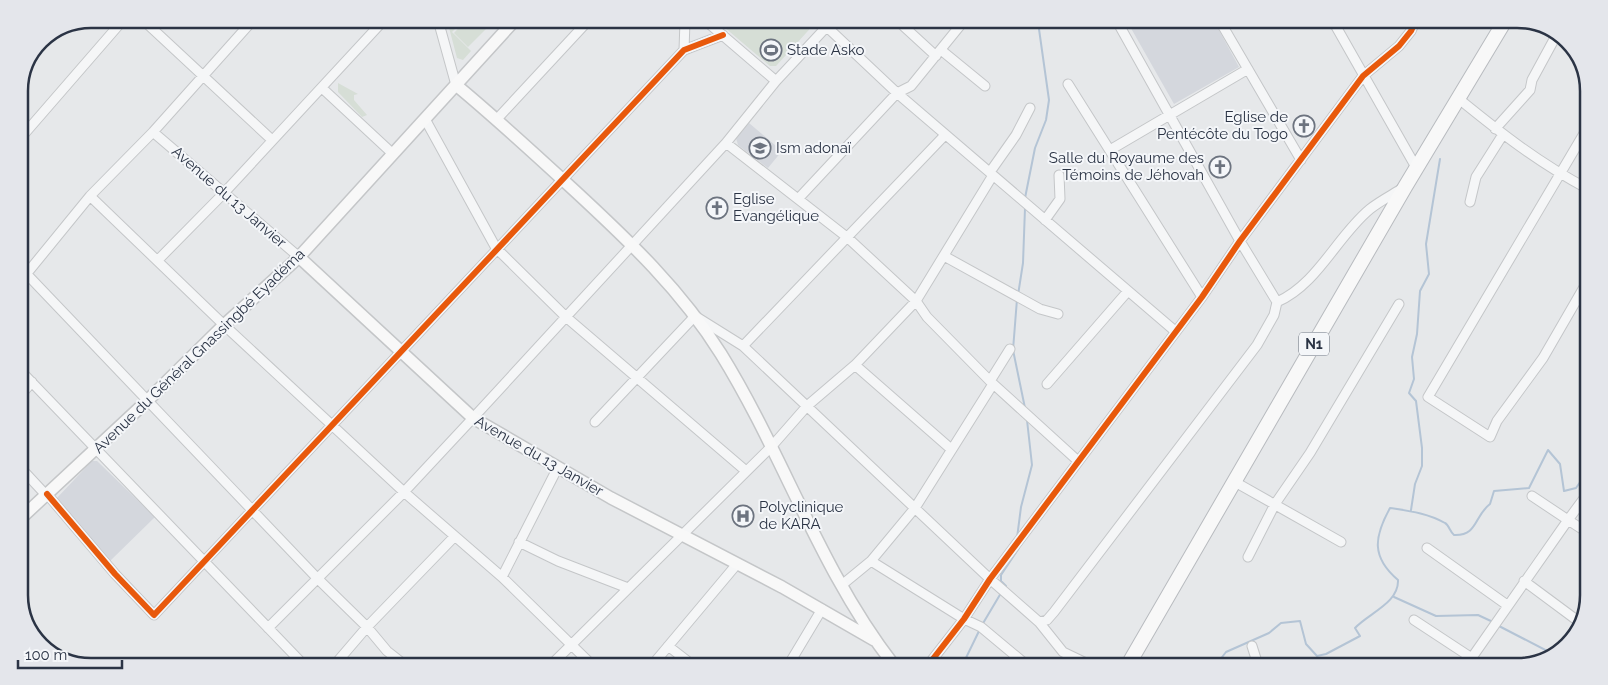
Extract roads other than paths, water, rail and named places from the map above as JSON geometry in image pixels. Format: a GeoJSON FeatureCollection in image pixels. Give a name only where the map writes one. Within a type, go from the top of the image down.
{"type":"FeatureCollection","features":[{"type":"Feature","properties":{"kind":"highway","name":"N1"},"geometry":{"type":"LineString","coordinates":[[1132,658],[1405,186],[1501,28]]}},
{"type":"Feature","properties":{"kind":"main road","name":"Avenue du Général Gnassingbé Eyadéma"},"geometry":{"type":"LineString","coordinates":[[28,512],[97,449],[224,325],[299,257],[507,28]]}},
{"type":"Feature","properties":{"kind":"main road"},"geometry":{"type":"LineString","coordinates":[[456,85],[497,119],[632,243],[663,275],[695,316],[746,396],[824,553],[876,641],[889,658]]}},
{"type":"Feature","properties":{"kind":"main road","name":"Avenue du 13 Janvier"},"geometry":{"type":"LineString","coordinates":[[299,257],[472,418],[558,467],[822,609],[876,641]]}},
{"type":"Feature","properties":{"kind":"street"},"geometry":{"type":"LineString","coordinates":[[28,130],[116,28]]}},
{"type":"Feature","properties":{"kind":"street"},"geometry":{"type":"LineString","coordinates":[[152,28],[272,140]]}},
{"type":"Feature","properties":{"kind":"street"},"geometry":{"type":"LineString","coordinates":[[28,274],[90,196],[153,132],[246,28]]}},
{"type":"Feature","properties":{"kind":"street"},"geometry":{"type":"LineString","coordinates":[[158,260],[223,194],[377,28]]}},
{"type":"Feature","properties":{"kind":"street"},"geometry":{"type":"LineString","coordinates":[[440,28],[456,85]]}},
{"type":"Feature","properties":{"kind":"street"},"geometry":{"type":"LineString","coordinates":[[497,119],[582,28]]}},
{"type":"Feature","properties":{"kind":"street"},"geometry":{"type":"LineString","coordinates":[[684,50],[685,28]]}},
{"type":"Feature","properties":{"kind":"street"},"geometry":{"type":"LineString","coordinates":[[714,28],[776,81]]}},
{"type":"Feature","properties":{"kind":"street"},"geometry":{"type":"LineString","coordinates":[[268,628],[404,492],[726,143],[776,81],[825,28]]}},
{"type":"Feature","properties":{"kind":"street"},"geometry":{"type":"LineString","coordinates":[[833,28],[897,93],[1175,331]]}},
{"type":"Feature","properties":{"kind":"street"},"geometry":{"type":"LineString","coordinates":[[907,28],[985,86]]}},
{"type":"Feature","properties":{"kind":"street"},"geometry":{"type":"LineString","coordinates":[[798,199],[897,93],[910,86],[959,28]]}},
{"type":"Feature","properties":{"kind":"street"},"geometry":{"type":"LineString","coordinates":[[1039,622],[1047,620],[1054,612],[1257,345],[1274,315],[1278,302],[1240,241],[1121,28]]}},
{"type":"Feature","properties":{"kind":"street"},"geometry":{"type":"LineString","coordinates":[[1224,28],[1301,160]]}},
{"type":"Feature","properties":{"kind":"street"},"geometry":{"type":"LineString","coordinates":[[1337,28],[1417,168]]}},
{"type":"Feature","properties":{"kind":"street"},"geometry":{"type":"LineString","coordinates":[[935,658],[964,619],[990,579],[1202,297],[1240,241],[1363,76],[1399,46],[1412,28]]}},
{"type":"Feature","properties":{"kind":"street"},"geometry":{"type":"LineString","coordinates":[[28,475],[47,494],[115,574],[154,615],[333,426],[496,248],[684,50],[723,35]]}},
{"type":"Feature","properties":{"kind":"street"},"geometry":{"type":"LineString","coordinates":[[1495,129],[1530,90],[1532,80],[1554,40]]}},
{"type":"Feature","properties":{"kind":"street"},"geometry":{"type":"LineString","coordinates":[[1110,150],[1248,69]]}},
{"type":"Feature","properties":{"kind":"street"},"geometry":{"type":"LineString","coordinates":[[1068,84],[1202,297]]}},
{"type":"Feature","properties":{"kind":"street"},"geometry":{"type":"LineString","coordinates":[[322,88],[393,154]]}},
{"type":"Feature","properties":{"kind":"street"},"geometry":{"type":"LineString","coordinates":[[1459,99],[1502,136],[1559,174],[1580,185]]}},
{"type":"Feature","properties":{"kind":"street"},"geometry":{"type":"LineString","coordinates":[[558,658],[681,533],[772,446],[807,406],[855,364],[916,300],[944,256],[991,173],[1016,135],[1030,108]]}},
{"type":"Feature","properties":{"kind":"street"},"geometry":{"type":"LineString","coordinates":[[425,119],[496,248],[566,317],[746,471]]}},
{"type":"Feature","properties":{"kind":"street","name":"Avenue du 13 Janvier"},"geometry":{"type":"LineString","coordinates":[[153,132],[223,194],[299,257]]}},
{"type":"Feature","properties":{"kind":"street"},"geometry":{"type":"LineString","coordinates":[[742,346],[946,135]]}},
{"type":"Feature","properties":{"kind":"street"},"geometry":{"type":"LineString","coordinates":[[1470,202],[1476,177],[1502,136]]}},
{"type":"Feature","properties":{"kind":"street"},"geometry":{"type":"LineString","coordinates":[[1580,140],[1428,397],[1490,437],[1497,421],[1543,358],[1580,294]]}},
{"type":"Feature","properties":{"kind":"street"},"geometry":{"type":"LineString","coordinates":[[726,143],[848,238],[916,300],[927,317],[991,382],[1078,461]]}},
{"type":"Feature","properties":{"kind":"street"},"geometry":{"type":"LineString","coordinates":[[1045,220],[1060,199],[1059,175]]}},
{"type":"Feature","properties":{"kind":"street"},"geometry":{"type":"LineString","coordinates":[[1278,302],[1294,295],[1309,280],[1319,265],[1370,209],[1405,186]]}},
{"type":"Feature","properties":{"kind":"street"},"geometry":{"type":"LineString","coordinates":[[90,196],[224,325],[404,492],[502,577],[584,658]]}},
{"type":"Feature","properties":{"kind":"street"},"geometry":{"type":"LineString","coordinates":[[944,256],[1040,309],[1058,314]]}},
{"type":"Feature","properties":{"kind":"street"},"geometry":{"type":"LineString","coordinates":[[28,276],[317,578],[367,627],[387,651],[396,658]]}},
{"type":"Feature","properties":{"kind":"street"},"geometry":{"type":"LineString","coordinates":[[1047,384],[1128,291]]}},
{"type":"Feature","properties":{"kind":"street"},"geometry":{"type":"LineString","coordinates":[[1248,557],[1275,504],[1310,453],[1398,304]]}},
{"type":"Feature","properties":{"kind":"street"},"geometry":{"type":"LineString","coordinates":[[595,422],[695,316],[742,346],[990,579],[1039,622],[1063,652],[1076,658]]}},
{"type":"Feature","properties":{"kind":"street"},"geometry":{"type":"LineString","coordinates":[[843,584],[871,561],[915,508],[951,449],[968,426],[1010,350]]}},
{"type":"Feature","properties":{"kind":"street"},"geometry":{"type":"LineString","coordinates":[[855,364],[951,449]]}},
{"type":"Feature","properties":{"kind":"street"},"geometry":{"type":"LineString","coordinates":[[28,378],[297,658]]}},
{"type":"Feature","properties":{"kind":"street"},"geometry":{"type":"LineString","coordinates":[[28,387],[32,382]]}},
{"type":"Feature","properties":{"kind":"street"},"geometry":{"type":"LineString","coordinates":[[502,577],[558,467]]}},
{"type":"Feature","properties":{"kind":"street"},"geometry":{"type":"LineString","coordinates":[[1235,482],[1341,542]]}},
{"type":"Feature","properties":{"kind":"street"},"geometry":{"type":"LineString","coordinates":[[1532,496],[1580,528]]}},
{"type":"Feature","properties":{"kind":"street"},"geometry":{"type":"LineString","coordinates":[[1414,620],[1472,658],[1524,581],[1580,504]]}},
{"type":"Feature","properties":{"kind":"street"},"geometry":{"type":"LineString","coordinates":[[340,658],[367,627],[454,537]]}},
{"type":"Feature","properties":{"kind":"street"},"geometry":{"type":"LineString","coordinates":[[519,542],[558,561],[628,588]]}},
{"type":"Feature","properties":{"kind":"street"},"geometry":{"type":"LineString","coordinates":[[1427,548],[1507,606]]}},
{"type":"Feature","properties":{"kind":"street"},"geometry":{"type":"LineString","coordinates":[[871,561],[964,619],[981,627],[1018,658]]}},
{"type":"Feature","properties":{"kind":"street"},"geometry":{"type":"LineString","coordinates":[[658,658],[737,564]]}},
{"type":"Feature","properties":{"kind":"street"},"geometry":{"type":"LineString","coordinates":[[1524,581],[1576,619]]}},
{"type":"Feature","properties":{"kind":"street"},"geometry":{"type":"LineString","coordinates":[[793,658],[822,609]]}},
{"type":"Feature","properties":{"kind":"street"},"geometry":{"type":"LineString","coordinates":[[668,646],[684,658]]}},
{"type":"Feature","properties":{"kind":"street"},"geometry":{"type":"LineString","coordinates":[[1252,646],[1256,658]]}},
{"type":"Feature","properties":{"kind":"waterway"},"geometry":{"type":"LineString","coordinates":[[1025,198],[1035,148],[1046,120],[1049,100],[1039,28]]}},
{"type":"Feature","properties":{"kind":"waterway"},"geometry":{"type":"LineString","coordinates":[[1411,510],[1415,484],[1422,466],[1422,448],[1416,401],[1409,393],[1414,379],[1412,357],[1417,334],[1420,291],[1429,274],[1426,244],[1440,159]]}},
{"type":"Feature","properties":{"kind":"waterway"},"geometry":{"type":"LineString","coordinates":[[1018,295],[1023,263],[1025,208]]}},
{"type":"Feature","properties":{"kind":"waterway"},"geometry":{"type":"LineString","coordinates":[[1017,299],[1013,350],[1025,408]]}},
{"type":"Feature","properties":{"kind":"waterway"},"geometry":{"type":"LineString","coordinates":[[1017,538],[1021,507],[1032,465],[1027,420]]}},
{"type":"Feature","properties":{"kind":"waterway"},"geometry":{"type":"LineString","coordinates":[[1221,658],[1226,652],[1269,633],[1281,623],[1300,621],[1306,644],[1317,656],[1326,654],[1360,636],[1355,628],[1389,601],[1397,588],[1398,580],[1383,563],[1379,555],[1378,546],[1378,537],[1390,508],[1431,517],[1446,524],[1454,535],[1468,532],[1490,504],[1494,491],[1529,488],[1548,450],[1560,464],[1564,491],[1576,488],[1580,482]]}},
{"type":"Feature","properties":{"kind":"waterway"},"geometry":{"type":"LineString","coordinates":[[1004,589],[1006,586],[1001,581],[1001,575],[1019,548],[1018,545]]}},
{"type":"Feature","properties":{"kind":"waterway"},"geometry":{"type":"LineString","coordinates":[[982,625],[1001,593]]}},
{"type":"Feature","properties":{"kind":"waterway"},"geometry":{"type":"LineString","coordinates":[[1394,597],[1436,616],[1478,615],[1493,622]]}},
{"type":"Feature","properties":{"kind":"waterway"},"geometry":{"type":"LineString","coordinates":[[1497,625],[1546,650]]}},
{"type":"Feature","properties":{"kind":"waterway"},"geometry":{"type":"LineString","coordinates":[[966,658],[980,629]]}},
{"type":"Feature","properties":{"kind":"place","name":"Stade Asko"},"geometry":{"type":"Point","coordinates":[771,50]}},
{"type":"Feature","properties":{"kind":"place","name":"Eglise de Pentécôte du Togo"},"geometry":{"type":"Point","coordinates":[1304,126]}},
{"type":"Feature","properties":{"kind":"place","name":"Ism adonaï"},"geometry":{"type":"Point","coordinates":[760,148]}},
{"type":"Feature","properties":{"kind":"place","name":"Salle du Royaume des Témoins de Jéhovah"},"geometry":{"type":"Point","coordinates":[1220,167]}},
{"type":"Feature","properties":{"kind":"place","name":"Eglise Evangélique"},"geometry":{"type":"Point","coordinates":[717,208]}},
{"type":"Feature","properties":{"kind":"place","name":"Polyclinique de KARA"},"geometry":{"type":"Point","coordinates":[743,516]}}]}
